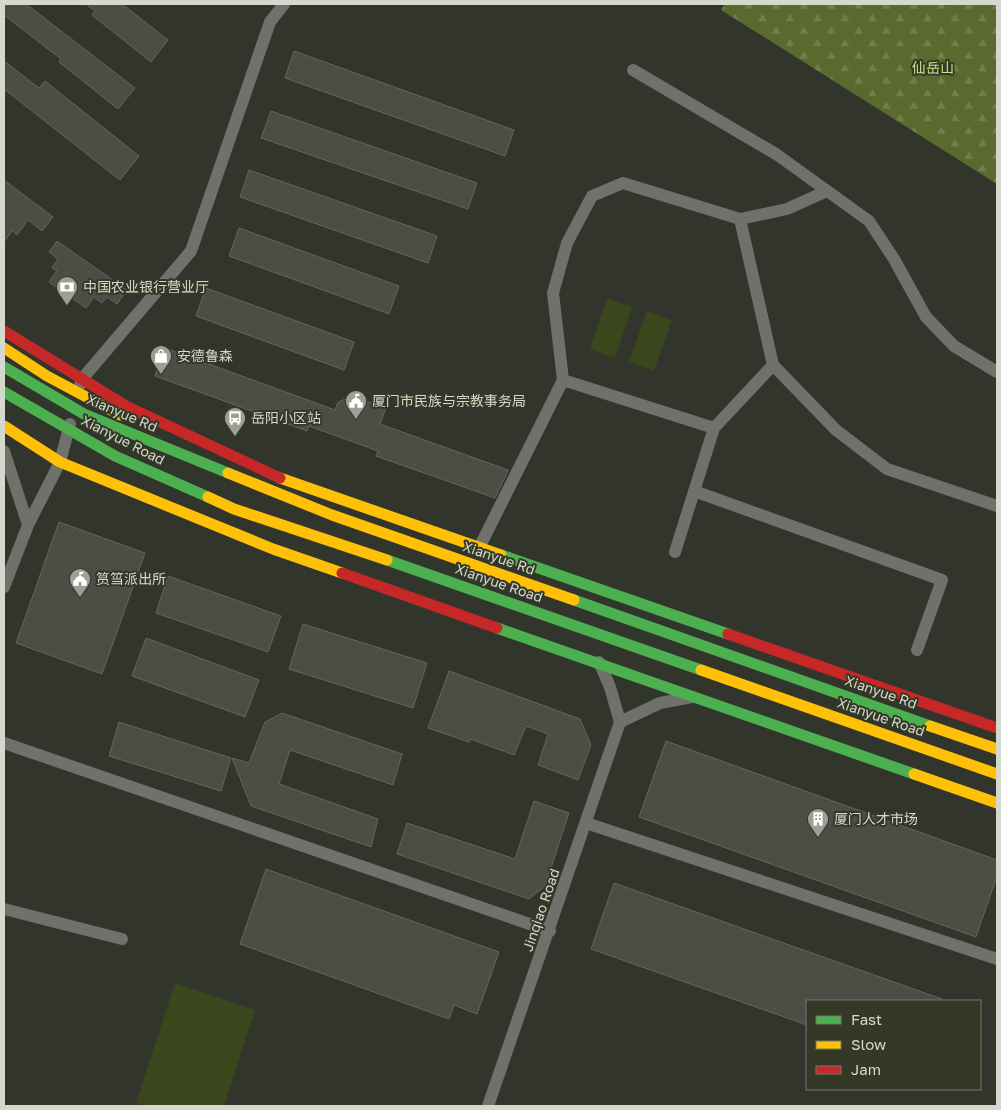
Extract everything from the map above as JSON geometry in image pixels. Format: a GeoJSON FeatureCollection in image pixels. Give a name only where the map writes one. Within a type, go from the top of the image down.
{"type":"FeatureCollection","features":[{"type":"Feature","properties":{"kind":"main road"},"geometry":{"type":"LineString","coordinates":[[4,331],[126,406],[279,478],[997,728]]}},
{"type":"Feature","properties":{"kind":"main road"},"geometry":{"type":"LineString","coordinates":[[4,348],[47,376],[203,463]]}},
{"type":"Feature","properties":{"kind":"main road","name":"Xianyue Rd"},"geometry":{"type":"LineString","coordinates":[[4,366],[84,414],[332,515],[997,749]]}},
{"type":"Feature","properties":{"kind":"main road","name":"Xianyue Road"},"geometry":{"type":"LineString","coordinates":[[4,393],[115,456],[234,509],[387,560],[997,774]]}},
{"type":"Feature","properties":{"kind":"main road"},"geometry":{"type":"LineString","coordinates":[[4,426],[60,462],[273,549],[997,803]]}},
{"type":"Feature","properties":{"kind":"street"},"geometry":{"type":"LineString","coordinates":[[4,587],[28,524],[60,462],[82,378],[191,251],[270,22],[284,4]]}},
{"type":"Feature","properties":{"kind":"street"},"geometry":{"type":"LineString","coordinates":[[633,70],[776,154],[869,221],[894,259],[926,317],[954,346],[997,372]]}},
{"type":"Feature","properties":{"kind":"street"},"geometry":{"type":"LineString","coordinates":[[479,548],[563,380],[553,293],[567,243],[592,196],[624,183],[740,219],[787,209],[827,191]]}},
{"type":"Feature","properties":{"kind":"street"},"geometry":{"type":"LineString","coordinates":[[740,219],[773,365],[836,430],[887,469],[997,506]]}},
{"type":"Feature","properties":{"kind":"street"},"geometry":{"type":"LineString","coordinates":[[675,552],[714,428],[773,365]]}},
{"type":"Feature","properties":{"kind":"street"},"geometry":{"type":"LineString","coordinates":[[563,380],[714,428]]}},
{"type":"Feature","properties":{"kind":"street"},"geometry":{"type":"LineString","coordinates":[[4,451],[28,524]]}},
{"type":"Feature","properties":{"kind":"street"},"geometry":{"type":"LineString","coordinates":[[694,491],[942,580],[917,650]]}},
{"type":"Feature","properties":{"kind":"street"},"geometry":{"type":"LineString","coordinates":[[599,662],[610,687],[620,722],[660,703],[696,697]]}},
{"type":"Feature","properties":{"kind":"street","name":"Jinqiao Road"},"geometry":{"type":"LineString","coordinates":[[488,1106],[550,931],[620,722]]}},
{"type":"Feature","properties":{"kind":"street"},"geometry":{"type":"LineString","coordinates":[[4,743],[550,931]]}},
{"type":"Feature","properties":{"kind":"street"},"geometry":{"type":"LineString","coordinates":[[586,823],[997,958]]}},
{"type":"Feature","properties":{"kind":"street"},"geometry":{"type":"LineString","coordinates":[[4,909],[122,939]]}},
{"type":"Feature","properties":{"kind":"green space","name":"仙岳山"},"geometry":{"type":"Polygon","coordinates":[[[725,4],[997,4],[997,184],[721,10],[725,4]]]}},
{"type":"Feature","properties":{"kind":"green space"},"geometry":{"type":"Polygon","coordinates":[[[607,298],[632,307],[615,358],[590,349],[607,298]]]}},
{"type":"Feature","properties":{"kind":"green space"},"geometry":{"type":"Polygon","coordinates":[[[647,311],[672,320],[654,371],[629,362],[647,311]]]}},
{"type":"Feature","properties":{"kind":"green space"},"geometry":{"type":"Polygon","coordinates":[[[175,983],[255,1010],[224,1106],[146,1106],[136,1103],[175,983]]]}},
{"type":"Feature","properties":{"kind":"building"},"geometry":{"type":"Polygon","coordinates":[[[4,4],[26,4],[135,88],[118,109],[59,62],[61,59],[4,15],[4,4]]]}},
{"type":"Feature","properties":{"kind":"building"},"geometry":{"type":"Polygon","coordinates":[[[86,4],[122,4],[168,40],[151,62],[92,15],[95,11],[86,4]]]}},
{"type":"Feature","properties":{"kind":"building"},"geometry":{"type":"Polygon","coordinates":[[[294,51],[514,130],[505,156],[285,78],[294,51]]]}},
{"type":"Feature","properties":{"kind":"building"},"geometry":{"type":"Polygon","coordinates":[[[4,61],[39,88],[45,81],[139,156],[120,180],[4,89],[4,61]]]}},
{"type":"Feature","properties":{"kind":"building"},"geometry":{"type":"Polygon","coordinates":[[[271,111],[477,183],[468,209],[261,138],[271,111]]]}},
{"type":"Feature","properties":{"kind":"building"},"geometry":{"type":"Polygon","coordinates":[[[249,170],[437,236],[428,263],[240,197],[249,170]]]}},
{"type":"Feature","properties":{"kind":"building"},"geometry":{"type":"Polygon","coordinates":[[[4,180],[53,217],[42,231],[28,220],[17,235],[12,231],[4,242],[4,180]]]}},
{"type":"Feature","properties":{"kind":"building"},"geometry":{"type":"Polygon","coordinates":[[[239,228],[399,286],[389,314],[229,256],[239,228]]]}},
{"type":"Feature","properties":{"kind":"building"},"geometry":{"type":"Polygon","coordinates":[[[57,241],[127,290],[117,304],[107,297],[102,303],[94,297],[86,308],[49,282],[57,271],[52,268],[58,259],[49,252],[57,241]]]}},
{"type":"Feature","properties":{"kind":"building"},"geometry":{"type":"Polygon","coordinates":[[[206,288],[354,342],[344,370],[196,316],[206,288]]]}},
{"type":"Feature","properties":{"kind":"building"},"geometry":{"type":"Polygon","coordinates":[[[165,348],[335,410],[338,402],[353,396],[386,408],[380,424],[508,470],[507,473],[495,498],[376,456],[378,451],[309,426],[307,431],[155,376],[165,348]]]}},
{"type":"Feature","properties":{"kind":"building","name":"筼筜派出所"},"geometry":{"type":"Polygon","coordinates":[[[59,522],[145,553],[102,674],[16,643],[59,522]]]}},
{"type":"Feature","properties":{"kind":"building"},"geometry":{"type":"Polygon","coordinates":[[[168,576],[281,616],[268,652],[156,613],[168,576]]]}},
{"type":"Feature","properties":{"kind":"building"},"geometry":{"type":"Polygon","coordinates":[[[303,624],[427,663],[413,708],[289,669],[303,624]]]}},
{"type":"Feature","properties":{"kind":"building"},"geometry":{"type":"Polygon","coordinates":[[[146,638],[259,680],[245,717],[132,676],[146,638]]]}},
{"type":"Feature","properties":{"kind":"building"},"geometry":{"type":"Polygon","coordinates":[[[449,671],[580,719],[591,745],[578,780],[538,765],[548,734],[526,726],[514,755],[470,739],[469,742],[428,728],[449,671]]]}},
{"type":"Feature","properties":{"kind":"building"},"geometry":{"type":"Polygon","coordinates":[[[282,713],[402,754],[393,785],[290,750],[279,784],[378,819],[371,847],[251,806],[232,758],[249,763],[265,722],[282,713]]]}},
{"type":"Feature","properties":{"kind":"building"},"geometry":{"type":"Polygon","coordinates":[[[119,722],[231,758],[221,791],[109,756],[119,722]]]}},
{"type":"Feature","properties":{"kind":"building","name":"厦门人才市场"},"geometry":{"type":"Polygon","coordinates":[[[666,741],[997,860],[997,876],[976,937],[639,817],[666,741]]]}},
{"type":"Feature","properties":{"kind":"building"},"geometry":{"type":"Polygon","coordinates":[[[534,801],[569,813],[545,886],[529,899],[397,854],[407,823],[515,859],[534,801]]]}},
{"type":"Feature","properties":{"kind":"building"},"geometry":{"type":"Polygon","coordinates":[[[266,869],[499,952],[477,1014],[454,1005],[449,1019],[240,944],[266,869]]]}},
{"type":"Feature","properties":{"kind":"building"},"geometry":{"type":"Polygon","coordinates":[[[614,883],[942,1000],[806,1000],[806,1025],[591,949],[614,883]]]}},
{"type":"Feature","properties":{"kind":"traffic: fast"},"geometry":{"type":"LineString","coordinates":[[4,367],[84,414],[228,473]]}},
{"type":"Feature","properties":{"kind":"traffic: fast"},"geometry":{"type":"LineString","coordinates":[[4,392],[115,456],[208,497]]}},
{"type":"Feature","properties":{"kind":"traffic: fast"},"geometry":{"type":"LineString","coordinates":[[501,555],[728,634]]}},
{"type":"Feature","properties":{"kind":"traffic: fast"},"geometry":{"type":"LineString","coordinates":[[387,560],[701,670]]}},
{"type":"Feature","properties":{"kind":"traffic: fast"},"geometry":{"type":"LineString","coordinates":[[574,600],[930,726]]}},
{"type":"Feature","properties":{"kind":"traffic: fast"},"geometry":{"type":"LineString","coordinates":[[497,628],[914,774]]}},
{"type":"Feature","properties":{"kind":"traffic: slow"},"geometry":{"type":"LineString","coordinates":[[4,348],[47,376],[120,415]]}},
{"type":"Feature","properties":{"kind":"traffic: slow"},"geometry":{"type":"LineString","coordinates":[[4,426],[60,462],[273,549],[342,573]]}},
{"type":"Feature","properties":{"kind":"traffic: slow"},"geometry":{"type":"LineString","coordinates":[[228,473],[332,515],[574,600]]}},
{"type":"Feature","properties":{"kind":"traffic: slow"},"geometry":{"type":"LineString","coordinates":[[280,478],[501,555]]}},
{"type":"Feature","properties":{"kind":"traffic: slow"},"geometry":{"type":"LineString","coordinates":[[208,497],[234,509],[387,560]]}},
{"type":"Feature","properties":{"kind":"traffic: slow"},"geometry":{"type":"LineString","coordinates":[[701,670],[997,774]]}},
{"type":"Feature","properties":{"kind":"traffic: slow"},"geometry":{"type":"LineString","coordinates":[[930,726],[997,749]]}},
{"type":"Feature","properties":{"kind":"traffic: slow"},"geometry":{"type":"LineString","coordinates":[[914,774],[997,803]]}},
{"type":"Feature","properties":{"kind":"traffic: jam"},"geometry":{"type":"LineString","coordinates":[[4,331],[126,406],[280,478]]}},
{"type":"Feature","properties":{"kind":"traffic: jam"},"geometry":{"type":"LineString","coordinates":[[342,573],[497,628]]}},
{"type":"Feature","properties":{"kind":"traffic: jam"},"geometry":{"type":"LineString","coordinates":[[728,634],[997,728]]}},
{"type":"Feature","properties":{"kind":"place","name":"中国农业银行营业厅"},"geometry":{"type":"Point","coordinates":[67,306]}},
{"type":"Feature","properties":{"kind":"place","name":"安德鲁森"},"geometry":{"type":"Point","coordinates":[161,375]}},
{"type":"Feature","properties":{"kind":"place","name":"厦门市民族与宗教事务局"},"geometry":{"type":"Point","coordinates":[356,420]}},
{"type":"Feature","properties":{"kind":"place","name":"岳阳小区站"},"geometry":{"type":"Point","coordinates":[235,437]}},
{"type":"Feature","properties":{"kind":"place","name":"筼筜派出所"},"geometry":{"type":"Point","coordinates":[80,598]}},
{"type":"Feature","properties":{"kind":"place","name":"厦门人才市场"},"geometry":{"type":"Point","coordinates":[818,838]}}]}
